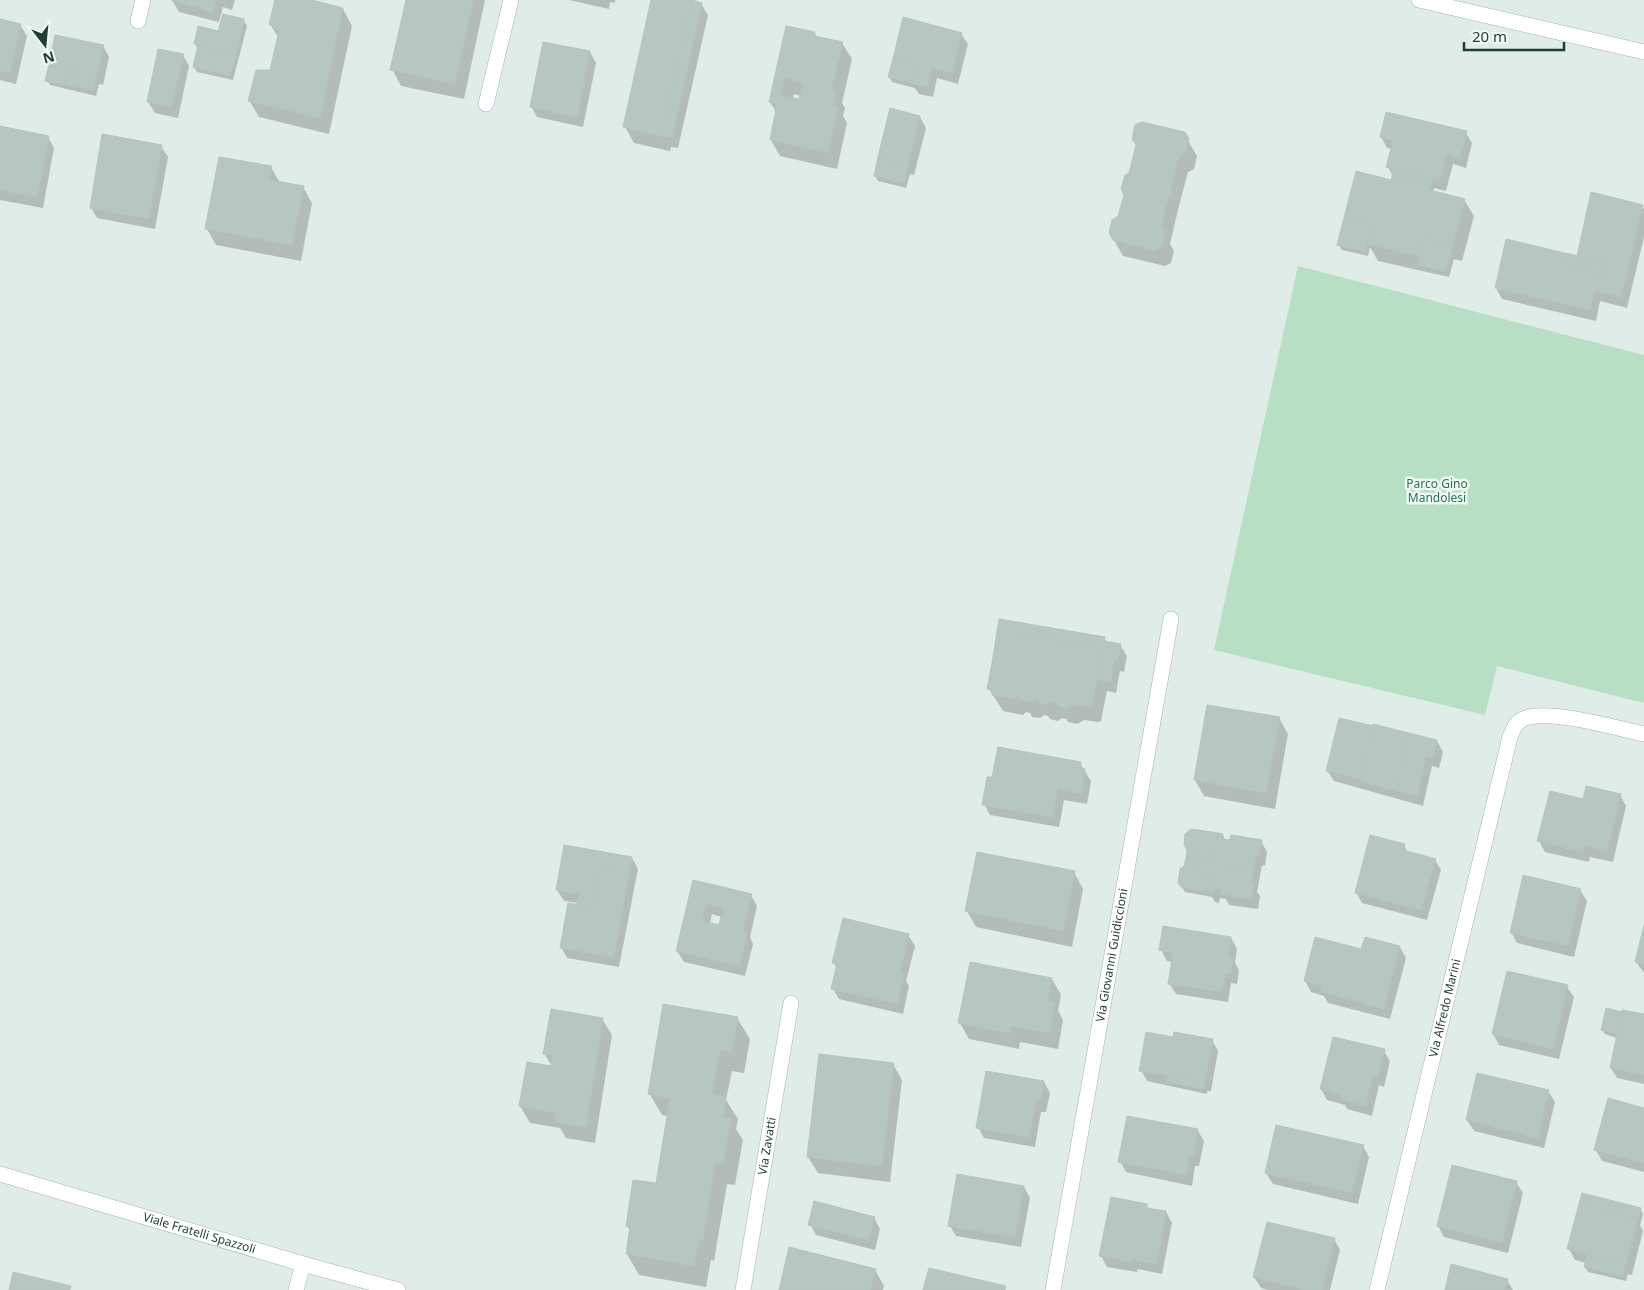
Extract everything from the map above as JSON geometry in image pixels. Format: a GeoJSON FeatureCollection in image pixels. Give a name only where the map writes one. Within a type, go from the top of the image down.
{"type":"FeatureCollection","features":[{"type":"Feature","properties":{"kind":"street"},"geometry":{"type":"LineString","coordinates":[[138,21],[143,0]]}},
{"type":"Feature","properties":{"kind":"street"},"geometry":{"type":"LineString","coordinates":[[486,104],[511,0]]}},
{"type":"Feature","properties":{"kind":"street"},"geometry":{"type":"LineString","coordinates":[[1419,0],[1644,52]]}},
{"type":"Feature","properties":{"kind":"street","name":"Via Giovanni Guidiccioni"},"geometry":{"type":"LineString","coordinates":[[1053,1290],[1171,619]]}},
{"type":"Feature","properties":{"kind":"street","name":"Via Alfredo Marini"},"geometry":{"type":"LineString","coordinates":[[1377,1290],[1508,747],[1515,726],[1522,720],[1542,715],[1552,715],[1644,734]]}},
{"type":"Feature","properties":{"kind":"street","name":"Via Zavatti"},"geometry":{"type":"LineString","coordinates":[[743,1290],[791,1003]]}},
{"type":"Feature","properties":{"kind":"street","name":"Viale Fratelli Spazzoli"},"geometry":{"type":"LineString","coordinates":[[0,1174],[303,1264],[398,1290]]}},
{"type":"Feature","properties":{"kind":"street"},"geometry":{"type":"LineString","coordinates":[[296,1290],[303,1264]]}},
{"type":"Feature","properties":{"kind":"green space","name":"Parco Gino Mandolesi"},"geometry":{"type":"Polygon","coordinates":[[[1298,266],[1644,355],[1644,703],[1497,666],[1485,715],[1214,650],[1298,266]]]}},
{"type":"Feature","properties":{"kind":"building"},"geometry":{"type":"Polygon","coordinates":[[[171,0],[216,0],[213,12],[171,0]]]}},
{"type":"Feature","properties":{"kind":"building"},"geometry":{"type":"Polygon","coordinates":[[[275,0],[312,0],[343,8],[320,118],[248,101],[256,70],[270,70],[279,31],[269,24],[275,0]]]}},
{"type":"Feature","properties":{"kind":"building"},"geometry":{"type":"Polygon","coordinates":[[[406,0],[473,0],[455,84],[390,70],[406,0]]]}},
{"type":"Feature","properties":{"kind":"building"},"geometry":{"type":"Polygon","coordinates":[[[651,0],[692,0],[661,136],[623,127],[651,0]]]}},
{"type":"Feature","properties":{"kind":"building"},"geometry":{"type":"Polygon","coordinates":[[[692,0],[702,3],[672,138],[661,136],[692,0]]]}},
{"type":"Feature","properties":{"kind":"building"},"geometry":{"type":"Polygon","coordinates":[[[223,14],[244,19],[236,55],[194,44],[198,26],[218,31],[223,14]]]}},
{"type":"Feature","properties":{"kind":"building"},"geometry":{"type":"Polygon","coordinates":[[[903,17],[962,33],[952,73],[931,68],[927,87],[911,83],[916,65],[893,59],[903,17]]]}},
{"type":"Feature","properties":{"kind":"building"},"geometry":{"type":"Polygon","coordinates":[[[0,19],[21,24],[10,73],[0,71],[0,19]]]}},
{"type":"Feature","properties":{"kind":"building"},"geometry":{"type":"Polygon","coordinates":[[[786,26],[815,32],[814,36],[843,42],[832,89],[836,91],[833,105],[838,106],[828,153],[770,140],[777,104],[769,102],[786,26]],[[785,78],[780,95],[799,99],[803,83],[785,78]]]}},
{"type":"Feature","properties":{"kind":"building"},"geometry":{"type":"Polygon","coordinates":[[[55,35],[104,45],[97,75],[49,65],[55,35]]]}},
{"type":"Feature","properties":{"kind":"building"},"geometry":{"type":"Polygon","coordinates":[[[543,42],[590,51],[577,117],[530,107],[543,42]]]}},
{"type":"Feature","properties":{"kind":"building"},"geometry":{"type":"Polygon","coordinates":[[[198,45],[236,55],[230,76],[193,67],[198,45]]]}},
{"type":"Feature","properties":{"kind":"building"},"geometry":{"type":"Polygon","coordinates":[[[158,49],[184,54],[172,107],[147,102],[158,49]]]}},
{"type":"Feature","properties":{"kind":"building"},"geometry":{"type":"Polygon","coordinates":[[[893,59],[916,65],[911,83],[888,77],[893,59]]]}},
{"type":"Feature","properties":{"kind":"building"},"geometry":{"type":"Polygon","coordinates":[[[49,65],[68,68],[65,85],[45,81],[49,65]]]}},
{"type":"Feature","properties":{"kind":"building"},"geometry":{"type":"Polygon","coordinates":[[[68,68],[80,71],[76,87],[65,85],[68,68]]]}},
{"type":"Feature","properties":{"kind":"building"},"geometry":{"type":"Polygon","coordinates":[[[80,71],[97,75],[94,91],[76,87],[80,71]]]}},
{"type":"Feature","properties":{"kind":"building"},"geometry":{"type":"Polygon","coordinates":[[[890,108],[920,116],[908,165],[878,157],[890,108]]]}},
{"type":"Feature","properties":{"kind":"building"},"geometry":{"type":"Polygon","coordinates":[[[1386,112],[1467,131],[1460,158],[1447,154],[1440,180],[1386,167],[1393,141],[1380,137],[1386,112]]]}},
{"type":"Feature","properties":{"kind":"building"},"geometry":{"type":"Polygon","coordinates":[[[1142,122],[1185,132],[1189,139],[1186,152],[1179,156],[1170,193],[1175,196],[1169,195],[1161,227],[1165,233],[1162,246],[1155,251],[1113,240],[1109,233],[1112,220],[1118,216],[1124,195],[1121,189],[1125,175],[1129,173],[1136,145],[1132,139],[1135,125],[1142,122]]]}},
{"type":"Feature","properties":{"kind":"building"},"geometry":{"type":"Polygon","coordinates":[[[0,126],[49,136],[37,197],[0,190],[0,126]]]}},
{"type":"Feature","properties":{"kind":"building"},"geometry":{"type":"Polygon","coordinates":[[[102,134],[162,145],[149,219],[90,208],[102,134]]]}},
{"type":"Feature","properties":{"kind":"building"},"geometry":{"type":"Polygon","coordinates":[[[219,157],[272,166],[269,180],[304,186],[292,245],[205,229],[219,157]]]}},
{"type":"Feature","properties":{"kind":"building"},"geometry":{"type":"Polygon","coordinates":[[[878,157],[908,165],[904,184],[874,176],[878,157]]]}},
{"type":"Feature","properties":{"kind":"building"},"geometry":{"type":"Polygon","coordinates":[[[1393,169],[1433,178],[1431,186],[1392,177],[1393,169]]]}},
{"type":"Feature","properties":{"kind":"building"},"geometry":{"type":"Polygon","coordinates":[[[1356,171],[1391,180],[1392,177],[1431,186],[1430,190],[1465,199],[1453,245],[1425,238],[1420,257],[1367,244],[1372,225],[1344,218],[1356,171]]]}},
{"type":"Feature","properties":{"kind":"building"},"geometry":{"type":"Polygon","coordinates":[[[1591,192],[1643,205],[1621,297],[1598,292],[1605,262],[1577,256],[1591,192]]]}},
{"type":"Feature","properties":{"kind":"building"},"geometry":{"type":"Polygon","coordinates":[[[1344,218],[1372,225],[1365,252],[1337,245],[1344,218]]]}},
{"type":"Feature","properties":{"kind":"building"},"geometry":{"type":"Polygon","coordinates":[[[1425,238],[1453,245],[1446,272],[1418,265],[1425,238]]]}},
{"type":"Feature","properties":{"kind":"building"},"geometry":{"type":"Polygon","coordinates":[[[1506,239],[1565,253],[1562,264],[1602,274],[1598,292],[1594,291],[1590,310],[1495,288],[1506,239]]]}},
{"type":"Feature","properties":{"kind":"building"},"geometry":{"type":"Polygon","coordinates":[[[1565,253],[1605,262],[1602,274],[1562,264],[1565,253]]]}},
{"type":"Feature","properties":{"kind":"building"},"geometry":{"type":"Polygon","coordinates":[[[999,619],[1105,637],[1104,641],[1121,644],[1118,661],[1114,661],[1111,682],[1097,680],[1103,648],[1001,631],[995,664],[992,663],[999,619]]]}},
{"type":"Feature","properties":{"kind":"building"},"geometry":{"type":"Polygon","coordinates":[[[1001,631],[1103,648],[1092,704],[1088,706],[1074,704],[1067,708],[1058,706],[1058,704],[1053,702],[1048,705],[1039,703],[1040,700],[1031,702],[1021,700],[1022,698],[1016,696],[1014,699],[992,695],[993,690],[987,689],[992,663],[995,664],[1001,631]]]}},
{"type":"Feature","properties":{"kind":"building"},"geometry":{"type":"Polygon","coordinates":[[[1207,705],[1280,717],[1266,793],[1194,780],[1207,705]]]}},
{"type":"Feature","properties":{"kind":"building"},"geometry":{"type":"Polygon","coordinates":[[[1339,718],[1373,726],[1360,779],[1326,771],[1339,718]]]}},
{"type":"Feature","properties":{"kind":"building"},"geometry":{"type":"Polygon","coordinates":[[[1373,724],[1409,733],[1403,755],[1399,760],[1401,761],[1400,764],[1402,764],[1396,791],[1360,781],[1373,724]]]}},
{"type":"Feature","properties":{"kind":"building"},"geometry":{"type":"Polygon","coordinates":[[[1409,733],[1437,740],[1433,758],[1426,756],[1417,796],[1396,791],[1402,764],[1400,764],[1401,761],[1399,760],[1403,755],[1409,733]]]}},
{"type":"Feature","properties":{"kind":"building"},"geometry":{"type":"Polygon","coordinates":[[[998,747],[1081,762],[1080,768],[1085,769],[1081,794],[1058,789],[1053,817],[982,805],[987,777],[992,777],[998,747]]]}},
{"type":"Feature","properties":{"kind":"building"},"geometry":{"type":"Polygon","coordinates":[[[1586,786],[1621,794],[1607,852],[1585,846],[1583,852],[1537,841],[1550,791],[1583,799],[1586,786]]]}},
{"type":"Feature","properties":{"kind":"building"},"geometry":{"type":"Polygon","coordinates":[[[1191,829],[1218,833],[1215,850],[1198,847],[1196,860],[1186,858],[1185,834],[1191,829]]]}},
{"type":"Feature","properties":{"kind":"building"},"geometry":{"type":"Polygon","coordinates":[[[1218,833],[1223,834],[1223,839],[1230,840],[1231,835],[1262,840],[1259,856],[1256,855],[1254,869],[1196,860],[1198,847],[1215,850],[1218,833]]]}},
{"type":"Feature","properties":{"kind":"building"},"geometry":{"type":"Polygon","coordinates":[[[1370,835],[1405,844],[1403,850],[1436,859],[1421,910],[1355,893],[1370,835]]]}},
{"type":"Feature","properties":{"kind":"building"},"geometry":{"type":"Polygon","coordinates":[[[564,845],[632,857],[629,874],[600,868],[594,907],[577,904],[579,894],[556,890],[564,845]]]}},
{"type":"Feature","properties":{"kind":"building"},"geometry":{"type":"Polygon","coordinates":[[[977,852],[1075,871],[1063,931],[965,911],[977,852]]]}},
{"type":"Feature","properties":{"kind":"building"},"geometry":{"type":"Polygon","coordinates":[[[1186,858],[1196,860],[1194,872],[1210,875],[1208,892],[1181,887],[1178,883],[1180,869],[1184,866],[1186,858]]]}},
{"type":"Feature","properties":{"kind":"building"},"geometry":{"type":"Polygon","coordinates":[[[1196,860],[1254,869],[1251,883],[1254,884],[1252,899],[1221,894],[1222,889],[1215,888],[1214,893],[1208,892],[1210,875],[1194,872],[1196,860]]]}},
{"type":"Feature","properties":{"kind":"building"},"geometry":{"type":"Polygon","coordinates":[[[600,868],[629,874],[614,957],[560,948],[568,903],[594,907],[600,868]]]}},
{"type":"Feature","properties":{"kind":"building"},"geometry":{"type":"Polygon","coordinates":[[[1523,875],[1581,889],[1568,946],[1510,933],[1523,875]]]}},
{"type":"Feature","properties":{"kind":"building"},"geometry":{"type":"Polygon","coordinates":[[[693,880],[752,894],[743,931],[748,932],[740,966],[676,951],[693,880]],[[706,904],[702,921],[719,925],[723,908],[706,904]]]}},
{"type":"Feature","properties":{"kind":"building"},"geometry":{"type":"Polygon","coordinates":[[[843,918],[909,934],[900,974],[904,974],[897,1004],[831,989],[837,964],[832,963],[843,918]]]}},
{"type":"Feature","properties":{"kind":"building"},"geometry":{"type":"Polygon","coordinates":[[[1644,925],[1644,964],[1635,962],[1644,925]]]}},
{"type":"Feature","properties":{"kind":"building"},"geometry":{"type":"Polygon","coordinates":[[[1163,926],[1231,937],[1229,957],[1233,958],[1231,974],[1226,973],[1222,992],[1168,984],[1173,953],[1159,950],[1163,926]]]}},
{"type":"Feature","properties":{"kind":"building"},"geometry":{"type":"Polygon","coordinates":[[[1315,937],[1361,949],[1365,937],[1400,946],[1384,1009],[1321,992],[1322,986],[1304,981],[1315,937]]]}},
{"type":"Feature","properties":{"kind":"building"},"geometry":{"type":"Polygon","coordinates":[[[970,962],[1052,978],[1048,1001],[1055,1002],[1049,1033],[1011,1026],[1010,1033],[958,1023],[970,962]]]}},
{"type":"Feature","properties":{"kind":"building"},"geometry":{"type":"Polygon","coordinates":[[[1507,971],[1568,985],[1553,1049],[1492,1034],[1507,971]]]}},
{"type":"Feature","properties":{"kind":"building"},"geometry":{"type":"Polygon","coordinates":[[[663,1004],[738,1017],[732,1052],[720,1050],[712,1094],[726,1097],[723,1117],[731,1118],[723,1164],[715,1163],[703,1240],[699,1239],[694,1266],[626,1254],[630,1226],[626,1226],[633,1180],[656,1183],[670,1098],[648,1094],[663,1004]]]}},
{"type":"Feature","properties":{"kind":"building"},"geometry":{"type":"Polygon","coordinates":[[[1606,1008],[1622,1012],[1617,1034],[1601,1030],[1606,1008]]]}},
{"type":"Feature","properties":{"kind":"building"},"geometry":{"type":"Polygon","coordinates":[[[551,1009],[603,1018],[586,1127],[555,1122],[556,1113],[519,1106],[527,1062],[551,1066],[553,1055],[543,1054],[551,1009]]]}},
{"type":"Feature","properties":{"kind":"building"},"geometry":{"type":"Polygon","coordinates":[[[1622,1010],[1644,1014],[1644,1075],[1610,1068],[1622,1010]]]}},
{"type":"Feature","properties":{"kind":"building"},"geometry":{"type":"Polygon","coordinates":[[[1146,1032],[1173,1037],[1174,1032],[1213,1039],[1205,1081],[1139,1071],[1146,1032]]]}},
{"type":"Feature","properties":{"kind":"building"},"geometry":{"type":"Polygon","coordinates":[[[1333,1037],[1385,1049],[1378,1077],[1373,1075],[1366,1106],[1340,1099],[1341,1095],[1320,1089],[1333,1037]]]}},
{"type":"Feature","properties":{"kind":"building"},"geometry":{"type":"Polygon","coordinates":[[[819,1054],[894,1063],[882,1166],[807,1157],[819,1054]]]}},
{"type":"Feature","properties":{"kind":"building"},"geometry":{"type":"Polygon","coordinates":[[[986,1071],[1044,1081],[1040,1102],[1036,1101],[1029,1137],[976,1128],[986,1071]]]}},
{"type":"Feature","properties":{"kind":"building"},"geometry":{"type":"Polygon","coordinates":[[[1477,1073],[1549,1090],[1538,1138],[1466,1120],[1477,1073]]]}},
{"type":"Feature","properties":{"kind":"building"},"geometry":{"type":"Polygon","coordinates":[[[1168,1076],[1205,1081],[1204,1089],[1166,1082],[1168,1076]]]}},
{"type":"Feature","properties":{"kind":"building"},"geometry":{"type":"Polygon","coordinates":[[[1608,1098],[1644,1108],[1644,1163],[1594,1150],[1608,1098]]]}},
{"type":"Feature","properties":{"kind":"building"},"geometry":{"type":"Polygon","coordinates":[[[1127,1116],[1198,1129],[1193,1156],[1189,1156],[1186,1175],[1118,1162],[1127,1116]]]}},
{"type":"Feature","properties":{"kind":"building"},"geometry":{"type":"Polygon","coordinates":[[[1276,1125],[1364,1145],[1352,1193],[1265,1173],[1276,1125]]]}},
{"type":"Feature","properties":{"kind":"building"},"geometry":{"type":"Polygon","coordinates":[[[1452,1165],[1517,1181],[1502,1243],[1437,1226],[1452,1165]]]}},
{"type":"Feature","properties":{"kind":"building"},"geometry":{"type":"Polygon","coordinates":[[[957,1174],[1024,1186],[1015,1237],[948,1226],[957,1174]]]}},
{"type":"Feature","properties":{"kind":"building"},"geometry":{"type":"Polygon","coordinates":[[[1582,1193],[1641,1208],[1638,1219],[1579,1204],[1582,1193]]]}},
{"type":"Feature","properties":{"kind":"building"},"geometry":{"type":"Polygon","coordinates":[[[1111,1197],[1147,1204],[1146,1208],[1166,1211],[1157,1264],[1132,1259],[1132,1262],[1099,1256],[1111,1197]]]}},
{"type":"Feature","properties":{"kind":"building"},"geometry":{"type":"Polygon","coordinates":[[[814,1201],[875,1217],[869,1240],[808,1225],[814,1201]]]}},
{"type":"Feature","properties":{"kind":"building"},"geometry":{"type":"Polygon","coordinates":[[[1579,1204],[1638,1219],[1626,1265],[1567,1249],[1579,1204]]]}},
{"type":"Feature","properties":{"kind":"building"},"geometry":{"type":"Polygon","coordinates":[[[1267,1222],[1335,1238],[1322,1290],[1304,1290],[1253,1277],[1267,1222]]]}},
{"type":"Feature","properties":{"kind":"building"},"geometry":{"type":"Polygon","coordinates":[[[789,1247],[876,1269],[870,1290],[779,1290],[789,1247]]]}},
{"type":"Feature","properties":{"kind":"building"},"geometry":{"type":"Polygon","coordinates":[[[1587,1255],[1626,1265],[1623,1277],[1584,1267],[1587,1255]]]}},
{"type":"Feature","properties":{"kind":"building"},"geometry":{"type":"Polygon","coordinates":[[[1451,1264],[1508,1279],[1505,1290],[1445,1290],[1451,1264]]]}},
{"type":"Feature","properties":{"kind":"building"},"geometry":{"type":"Polygon","coordinates":[[[929,1268],[1006,1286],[1005,1290],[923,1290],[929,1268]]]}},
{"type":"Feature","properties":{"kind":"building"},"geometry":{"type":"Polygon","coordinates":[[[13,1272],[71,1286],[70,1290],[9,1290],[13,1272]]]}}]}
